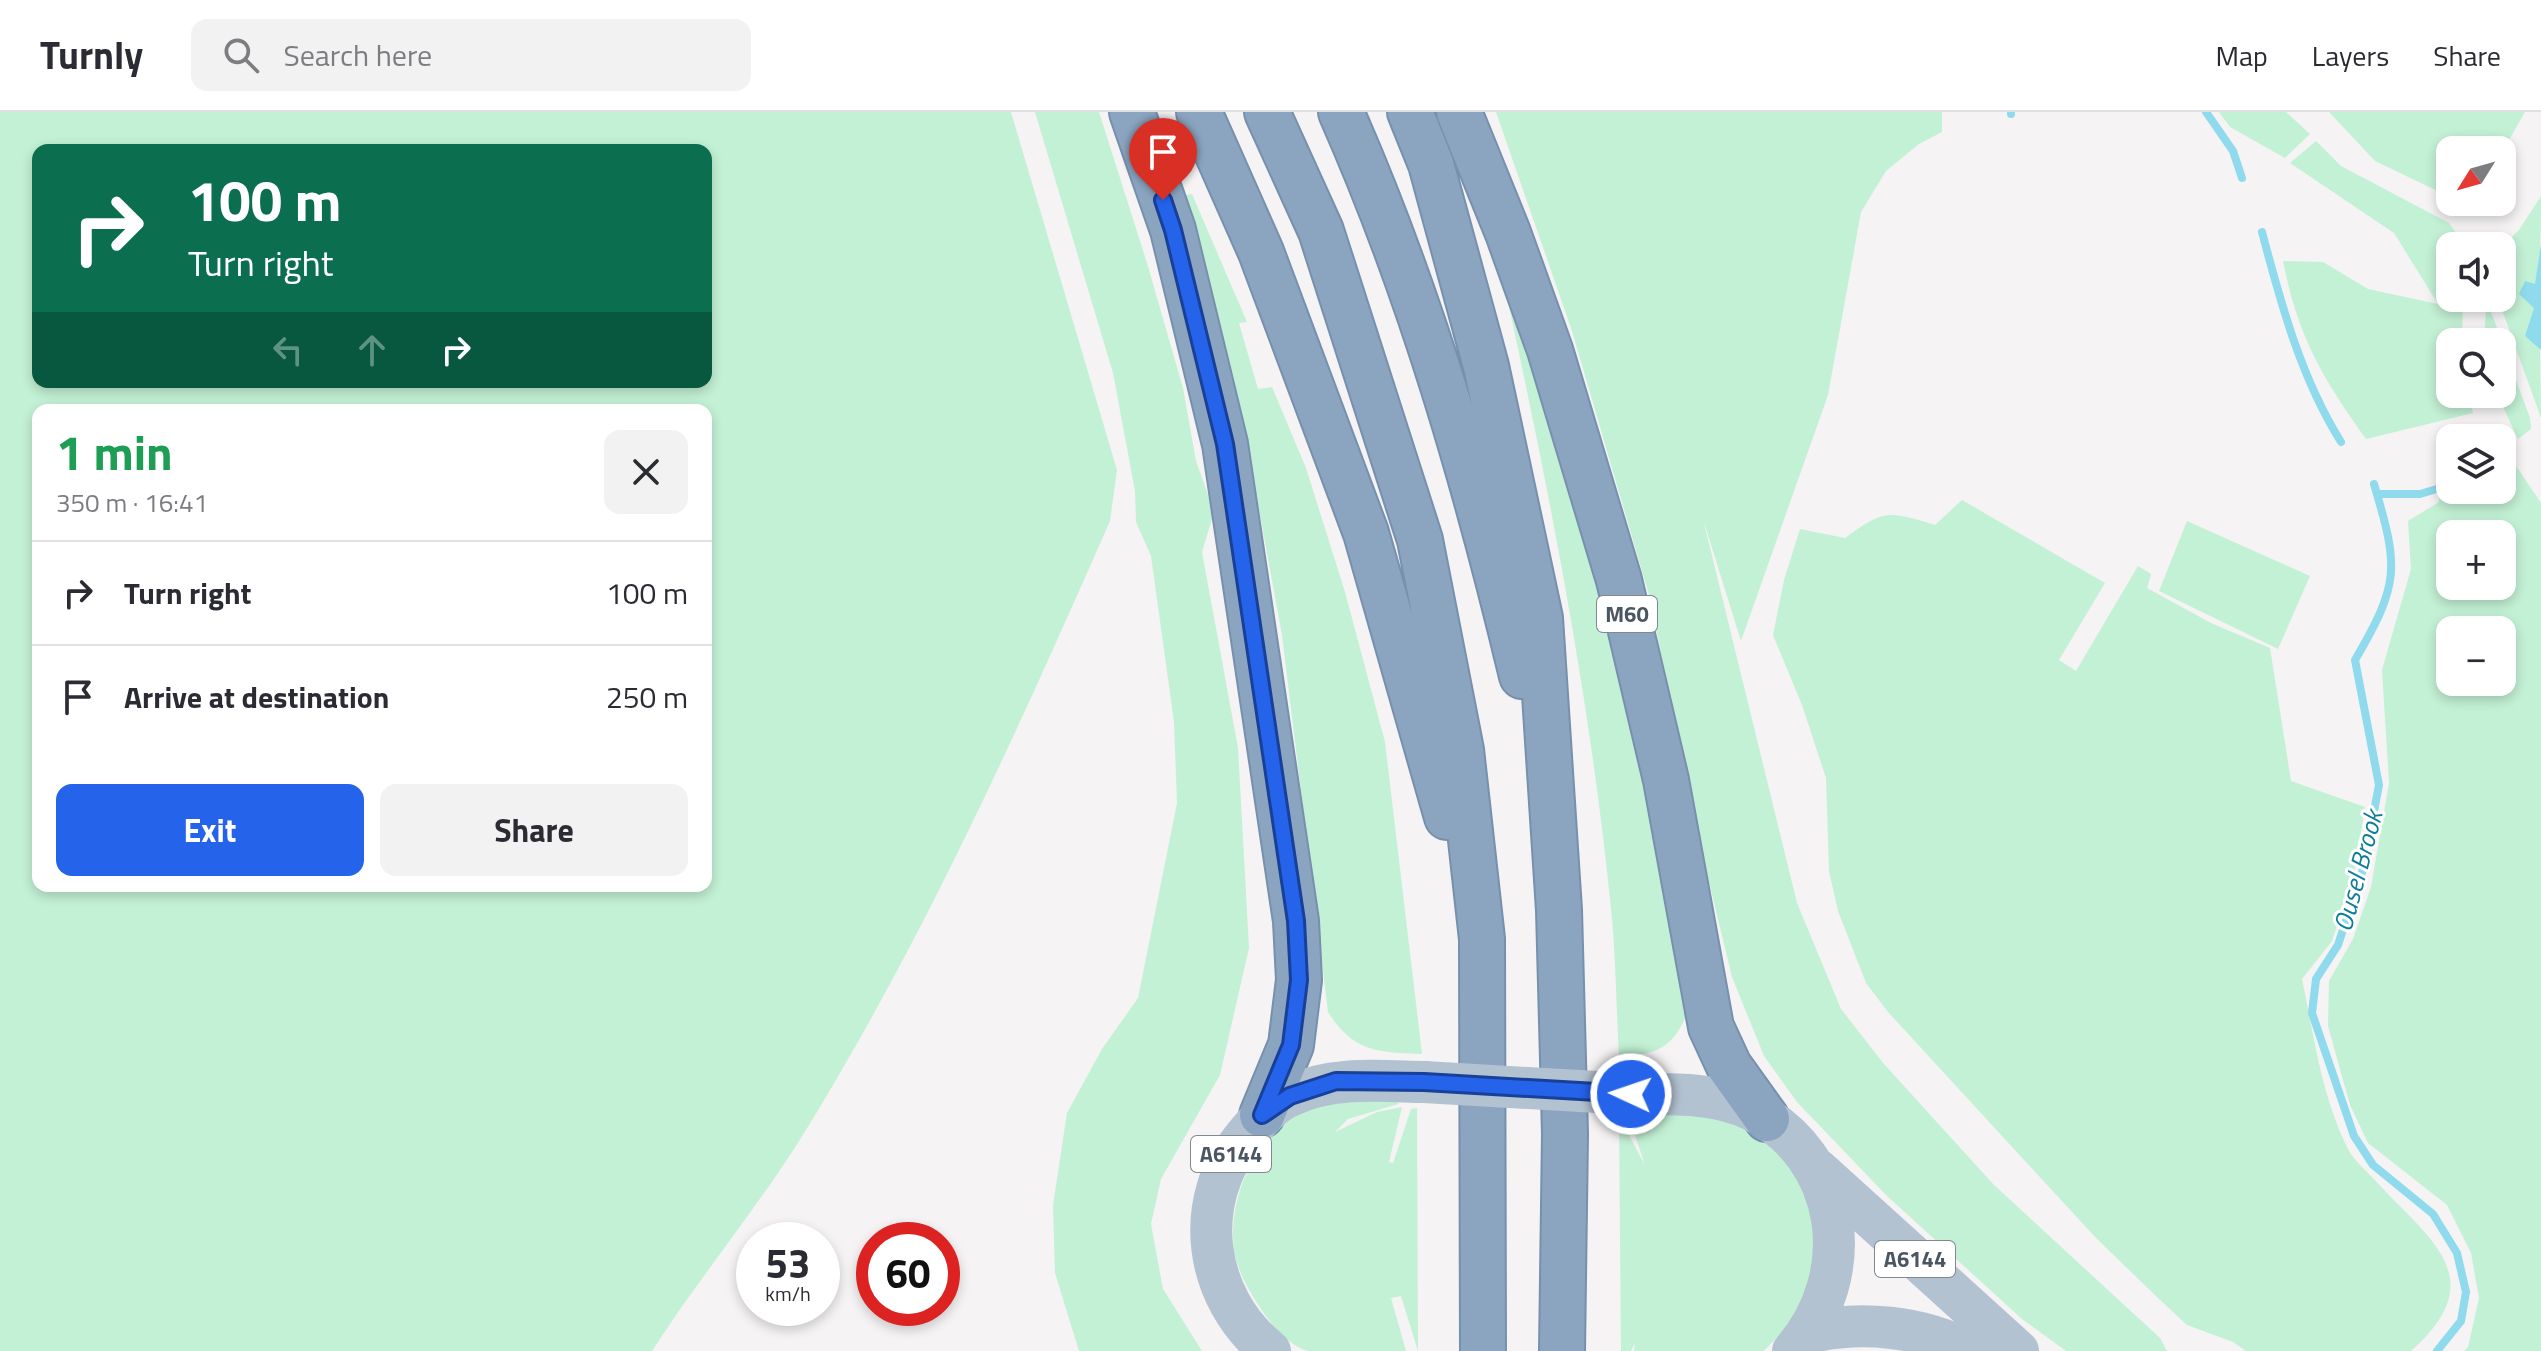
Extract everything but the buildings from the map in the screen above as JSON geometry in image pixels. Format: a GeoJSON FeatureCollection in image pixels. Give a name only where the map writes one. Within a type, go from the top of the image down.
{"type":"FeatureCollection","features":[{"type":"Feature","properties":{"kind":"highway"},"geometry":{"type":"LineString","coordinates":[[1132,112],[1173,230],[1225,444],[1296,921],[1299,980],[1291,1045],[1262,1115]]}},
{"type":"Feature","properties":{"kind":"highway"},"geometry":{"type":"LineString","coordinates":[[1199,112],[1261,252],[1366,533],[1482,939]]}},
{"type":"Feature","properties":{"kind":"highway"},"geometry":{"type":"LineString","coordinates":[[1267,112],[1321,231],[1420,540],[1461,750],[1482,939],[1483,1351]]}},
{"type":"Feature","properties":{"kind":"highway"},"geometry":{"type":"LineString","coordinates":[[1341,112],[1379,199],[1486,525],[1535,732],[1559,910]]}},
{"type":"Feature","properties":{"kind":"highway"},"geometry":{"type":"LineString","coordinates":[[1410,112],[1431,164],[1486,366],[1540,618],[1559,910],[1565,1134],[1562,1351]]}},
{"type":"Feature","properties":{"kind":"highway","name":"M60"},"geometry":{"type":"LineString","coordinates":[[1459,112],[1508,233],[1550,350],[1619,580],[1666,780],[1711,1027],[1729,1066],[1767,1119]]}},
{"type":"Feature","properties":{"kind":"main road","name":"A6144"},"geometry":{"type":"LineString","coordinates":[[1270,1351],[1241,1320],[1215,1269],[1210,1224],[1222,1173],[1234,1149],[1262,1115],[1290,1096],[1336,1081],[1424,1082],[1716,1099],[1750,1109],[1767,1119],[1800,1148],[1813,1166],[1827,1197],[1834,1234],[1833,1274],[1824,1304],[1800,1342]]}},
{"type":"Feature","properties":{"kind":"main road","name":"A6144"},"geometry":{"type":"LineString","coordinates":[[1813,1166],[2018,1351]]}},
{"type":"Feature","properties":{"kind":"main road","name":"A6144"},"geometry":{"type":"LineString","coordinates":[[1800,1342],[1832,1327],[1876,1326],[1936,1338],[1969,1351]]}},
{"type":"Feature","properties":{"kind":"green space"},"geometry":{"type":"Polygon","coordinates":[[[0,112],[1011,112],[1117,470],[1110,521],[1004,757],[887,989],[801,1138],[743,1222],[736,1222],[736,1232],[652,1351],[0,1351],[0,112]]]}},
{"type":"Feature","properties":{"kind":"green space"},"geometry":{"type":"Polygon","coordinates":[[[1035,112],[1099,112],[1183,388],[1196,461],[1214,512],[1202,552],[1238,748],[1249,948],[1220,1075],[1161,1179],[1151,1224],[1163,1289],[1202,1351],[1079,1351],[1055,1273],[1053,1205],[1067,1113],[1102,1049],[1138,998],[1177,803],[1174,722],[1151,556],[1136,522],[1135,491],[1113,373],[1035,112]]]}},
{"type":"Feature","properties":{"kind":"green space"},"geometry":{"type":"Polygon","coordinates":[[[1496,112],[1942,112],[1942,132],[1919,144],[1886,171],[1861,212],[1828,395],[1741,641],[1703,519],[1797,903],[1841,1009],[1884,1064],[1994,1185],[2160,1338],[2167,1351],[2066,1351],[2022,1319],[1886,1195],[1797,1102],[1764,1056],[1732,977],[1701,849],[1649,595],[1572,331],[1496,112]]]}},
{"type":"Feature","properties":{"kind":"green space"},"geometry":{"type":"Polygon","coordinates":[[[2219,112],[2286,112],[2310,134],[2285,158],[2230,127],[2219,112]]]}},
{"type":"Feature","properties":{"kind":"green space"},"geometry":{"type":"Polygon","coordinates":[[[2329,112],[2525,112],[2511,136],[2436,136],[2436,190],[2375,161],[2329,112]]]}},
{"type":"Feature","properties":{"kind":"green space"},"geometry":{"type":"Polygon","coordinates":[[[2316,141],[2341,166],[2449,223],[2455,232],[2436,232],[2436,301],[2394,233],[2290,163],[2316,141]]]}},
{"type":"Feature","properties":{"kind":"green space"},"geometry":{"type":"Polygon","coordinates":[[[1192,194],[1247,322],[1239,323],[1258,389],[1272,387],[1306,468],[1345,592],[1385,742],[1422,1054],[1368,1048],[1347,1036],[1328,1012],[1282,635],[1243,422],[1180,196],[1192,194]]]}},
{"type":"Feature","properties":{"kind":"green space"},"geometry":{"type":"Polygon","coordinates":[[[2541,196],[2537,288],[2525,336],[2540,346],[2541,418],[2516,348],[2516,328],[2509,328],[2502,312],[2516,312],[2516,233],[2541,196]]]}},
{"type":"Feature","properties":{"kind":"green space"},"geometry":{"type":"Polygon","coordinates":[[[1492,229],[1638,710],[1689,1009],[1671,1040],[1645,1054],[1619,1057],[1612,919],[1589,730],[1545,479],[1492,229]]]}},
{"type":"Feature","properties":{"kind":"green space"},"geometry":{"type":"Polygon","coordinates":[[[2283,261],[2323,262],[2368,289],[2436,304],[2436,312],[2463,312],[2462,328],[2436,328],[2436,408],[2472,408],[2473,413],[2366,439],[2324,375],[2304,334],[2283,261]]]}},
{"type":"Feature","properties":{"kind":"green space"},"geometry":{"type":"Polygon","coordinates":[[[2486,312],[2491,312],[2497,328],[2485,328],[2486,312]]]}},
{"type":"Feature","properties":{"kind":"green space"},"geometry":{"type":"Polygon","coordinates":[[[2516,380],[2531,429],[2518,439],[2516,424],[2511,424],[2504,408],[2516,408],[2516,380]]]}},
{"type":"Feature","properties":{"kind":"green space"},"geometry":{"type":"Polygon","coordinates":[[[2516,466],[2541,503],[2541,1351],[2464,1351],[2468,1347],[2479,1298],[2471,1253],[2447,1205],[2368,1143],[2350,1105],[2328,1026],[2329,981],[2353,939],[2371,887],[2389,783],[2382,670],[2411,569],[2408,521],[2436,504],[2516,504],[2516,466]]]}},
{"type":"Feature","properties":{"kind":"green space"},"geometry":{"type":"Polygon","coordinates":[[[1962,500],[2105,583],[2059,660],[2076,671],[2138,566],[2151,574],[2147,588],[2211,623],[2270,648],[2291,781],[2365,807],[2354,874],[2332,941],[2302,979],[2325,1089],[2349,1151],[2414,1220],[2444,1259],[2450,1280],[2448,1301],[2436,1325],[2411,1351],[2246,1351],[2233,1342],[2187,1325],[2096,1238],[1888,1012],[1866,983],[1838,911],[1829,871],[1826,778],[1802,705],[1773,635],[1784,580],[1800,529],[1845,538],[1869,522],[1887,515],[1935,525],[1962,500]]]}},
{"type":"Feature","properties":{"kind":"green space"},"geometry":{"type":"Polygon","coordinates":[[[2187,521],[2310,576],[2278,649],[2159,591],[2187,521]]]}},
{"type":"Feature","properties":{"kind":"green space"},"geometry":{"type":"Polygon","coordinates":[[[1353,1100],[1397,1101],[1398,1104],[1348,1119],[1335,1132],[1377,1112],[1402,1107],[1389,1162],[1393,1163],[1411,1109],[1417,1108],[1418,1351],[1401,1296],[1391,1298],[1406,1351],[1308,1351],[1293,1344],[1263,1312],[1235,1257],[1233,1228],[1236,1206],[1251,1164],[1263,1146],[1296,1116],[1317,1106],[1353,1100]]]}},
{"type":"Feature","properties":{"kind":"green space"},"geometry":{"type":"Polygon","coordinates":[[[1634,1114],[1696,1116],[1732,1124],[1765,1143],[1789,1167],[1806,1196],[1814,1228],[1813,1261],[1805,1293],[1788,1324],[1763,1351],[1634,1351],[1635,1343],[1631,1351],[1621,1351],[1619,1117],[1645,1165],[1629,1117],[1634,1114]]]}},
{"type":"Feature","properties":{"kind":"water"},"geometry":{"type":"Polygon","coordinates":[[[2541,244],[2541,350],[2525,336],[2534,308],[2519,294],[2525,281],[2535,284],[2541,244]]]}},
{"type":"Feature","properties":{"kind":"waterway"},"geometry":{"type":"LineString","coordinates":[[2206,112],[2233,151],[2242,178]]}},
{"type":"Feature","properties":{"kind":"waterway"},"geometry":{"type":"LineString","coordinates":[[2262,232],[2303,366],[2341,442]]}},
{"type":"Feature","properties":{"kind":"waterway","name":"Ousel Brook"},"geometry":{"type":"LineString","coordinates":[[2374,484],[2388,536],[2391,575],[2380,612],[2355,660],[2379,785],[2363,869],[2338,945],[2316,979],[2312,1013],[2354,1136],[2373,1165],[2433,1214],[2457,1253],[2466,1292],[2461,1321],[2437,1351]]}},
{"type":"Feature","properties":{"kind":"waterway"},"geometry":{"type":"LineString","coordinates":[[2377,494],[2420,494],[2436,489]]}},
{"type":"Feature","properties":{"kind":"route"},"geometry":{"type":"LineString","coordinates":[[1163,200],[1225,444],[1296,921],[1299,980],[1291,1045],[1262,1115],[1290,1096],[1336,1081],[1424,1082],[1631,1094]]}}]}
